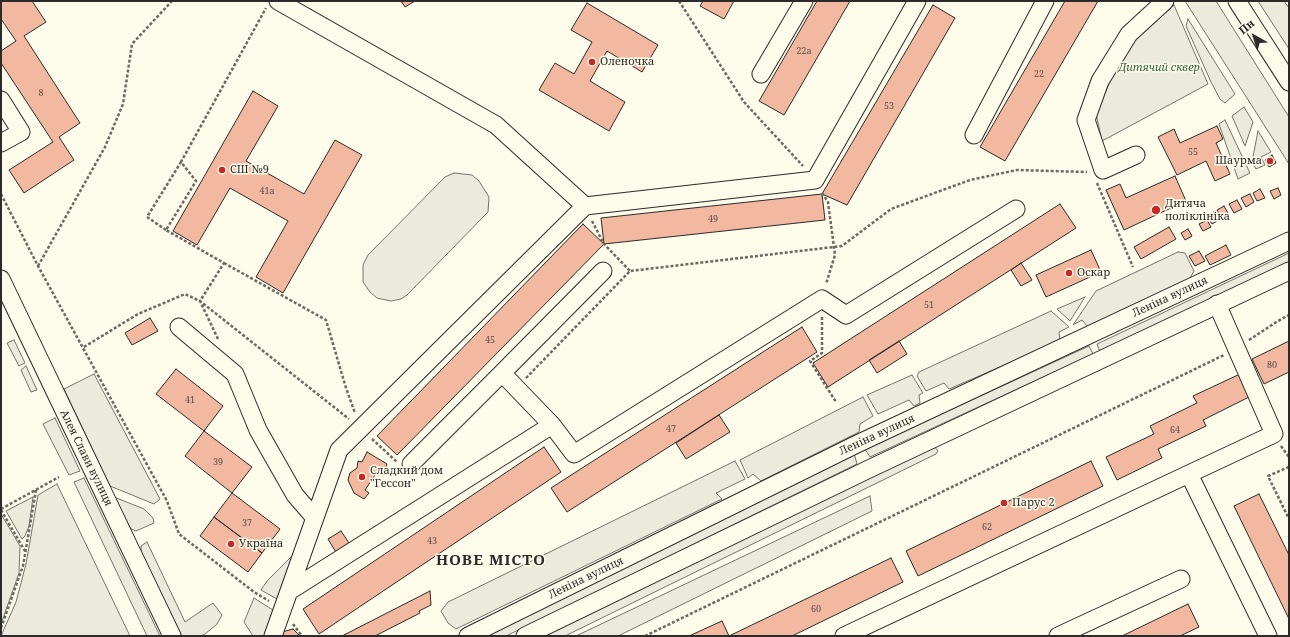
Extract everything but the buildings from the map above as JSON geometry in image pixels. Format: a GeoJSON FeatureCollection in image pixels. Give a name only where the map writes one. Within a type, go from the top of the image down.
{"type":"FeatureCollection","features":[{"type":"Feature","properties":{"kind":"street"},"geometry":{"type":"LineString","coordinates":[[761,74],[804,1]]}},
{"type":"Feature","properties":{"kind":"street"},"geometry":{"type":"LineString","coordinates":[[273,636],[291,590],[314,517],[339,450],[585,206],[815,180],[917,1]]}},
{"type":"Feature","properties":{"kind":"street"},"geometry":{"type":"LineString","coordinates":[[974,135],[1045,1]]}},
{"type":"Feature","properties":{"kind":"street"},"geometry":{"type":"LineString","coordinates":[[1136,155],[1103,170],[1086,120],[1100,81],[1129,34],[1165,1]]}},
{"type":"Feature","properties":{"kind":"street"},"geometry":{"type":"LineString","coordinates":[[1237,1],[1289,82]]}},
{"type":"Feature","properties":{"kind":"street"},"geometry":{"type":"LineString","coordinates":[[273,3],[496,125],[585,206]]}},
{"type":"Feature","properties":{"kind":"street"},"geometry":{"type":"LineString","coordinates":[[1,100],[21,132],[1,143]]}},
{"type":"Feature","properties":{"kind":"street"},"geometry":{"type":"LineString","coordinates":[[502,373],[552,425],[574,454],[822,299],[846,315],[1016,209]]}},
{"type":"Feature","properties":{"kind":"street","name":"Леніна вулиця"},"geometry":{"type":"LineString","coordinates":[[468,636],[856,444],[1289,241]]}},
{"type":"Feature","properties":{"kind":"street"},"geometry":{"type":"LineString","coordinates":[[411,464],[603,270]]}},
{"type":"Feature","properties":{"kind":"street"},"geometry":{"type":"LineString","coordinates":[[525,636],[869,469],[1289,271]]}},
{"type":"Feature","properties":{"kind":"street","name":"Алея Слави вулиця"},"geometry":{"type":"LineString","coordinates":[[1,279],[172,636]]}},
{"type":"Feature","properties":{"kind":"street"},"geometry":{"type":"LineString","coordinates":[[844,636],[1274,434],[1217,304]]}},
{"type":"Feature","properties":{"kind":"street"},"geometry":{"type":"LineString","coordinates":[[179,327],[235,374],[258,430],[295,495],[314,517]]}},
{"type":"Feature","properties":{"kind":"street"},"geometry":{"type":"LineString","coordinates":[[291,590],[552,425]]}},
{"type":"Feature","properties":{"kind":"street"},"geometry":{"type":"LineString","coordinates":[[1189,474],[1268,636]]}},
{"type":"Feature","properties":{"kind":"street"},"geometry":{"type":"LineString","coordinates":[[1058,636],[1181,580]]}},
{"type":"Feature","properties":{"kind":"path"},"geometry":{"type":"LineString","coordinates":[[38,266],[105,147],[111,133],[123,104],[132,44],[172,1]]}},
{"type":"Feature","properties":{"kind":"path"},"geometry":{"type":"LineString","coordinates":[[273,3],[182,162],[147,217],[166,230],[326,320],[346,388],[361,428]]}},
{"type":"Feature","properties":{"kind":"path"},"geometry":{"type":"LineString","coordinates":[[166,230],[196,181],[182,162]]}},
{"type":"Feature","properties":{"kind":"path"},"geometry":{"type":"LineString","coordinates":[[516,388],[630,271],[842,246],[891,209],[970,180],[1017,170],[1092,172]]}},
{"type":"Feature","properties":{"kind":"path"},"geometry":{"type":"LineString","coordinates":[[1095,179],[1133,268]]}},
{"type":"Feature","properties":{"kind":"path"},"geometry":{"type":"LineString","coordinates":[[1,194],[38,266],[84,347],[167,501],[179,534],[254,592],[282,610],[302,636]]}},
{"type":"Feature","properties":{"kind":"path"},"geometry":{"type":"LineString","coordinates":[[585,206],[604,244],[630,271]]}},
{"type":"Feature","properties":{"kind":"path"},"geometry":{"type":"LineString","coordinates":[[200,301],[224,263]]}},
{"type":"Feature","properties":{"kind":"path"},"geometry":{"type":"LineString","coordinates":[[84,347],[138,314],[185,294],[200,301],[361,428],[399,464],[411,464]]}},
{"type":"Feature","properties":{"kind":"path"},"geometry":{"type":"LineString","coordinates":[[200,301],[219,341]]}},
{"type":"Feature","properties":{"kind":"path"},"geometry":{"type":"LineString","coordinates":[[645,636],[1236,349],[1278,320],[1289,315]]}},
{"type":"Feature","properties":{"kind":"path"},"geometry":{"type":"LineString","coordinates":[[1289,467],[1268,476],[1289,519]]}},
{"type":"Feature","properties":{"kind":"path"},"geometry":{"type":"LineString","coordinates":[[25,552],[1,510],[59,477]]}},
{"type":"Feature","properties":{"kind":"path"},"geometry":{"type":"LineString","coordinates":[[1,628],[22,566],[36,490]]}},
{"type":"Feature","properties":{"kind":"green space"},"geometry":{"type":"Polygon","coordinates":[[[1185,1],[1216,1],[1289,117],[1289,164],[1185,1]]]}},
{"type":"Feature","properties":{"kind":"green space"},"geometry":{"type":"Polygon","coordinates":[[[1258,1],[1284,1],[1289,8],[1289,49],[1258,1]]]}},
{"type":"Feature","properties":{"kind":"green space","name":"Дитячий сквер"},"geometry":{"type":"Polygon","coordinates":[[[1174,5],[1208,84],[1102,141],[1096,114],[1111,79],[1130,45],[1174,5]]]}},
{"type":"Feature","properties":{"kind":"green space"},"geometry":{"type":"Polygon","coordinates":[[[1188,19],[1235,94],[1225,103],[1220,99],[1211,82],[1186,26],[1188,19]]]}},
{"type":"Feature","properties":{"kind":"green space"},"geometry":{"type":"Polygon","coordinates":[[[1244,107],[1253,122],[1245,146],[1232,116],[1244,107]]]}},
{"type":"Feature","properties":{"kind":"green space"},"geometry":{"type":"Polygon","coordinates":[[[1225,120],[1250,173],[1238,179],[1219,124],[1225,120]]]}},
{"type":"Feature","properties":{"kind":"green space"},"geometry":{"type":"Polygon","coordinates":[[[1258,131],[1271,152],[1261,157],[1265,165],[1256,169],[1252,162],[1258,131]]]}},
{"type":"Feature","properties":{"kind":"green space"},"geometry":{"type":"Polygon","coordinates":[[[454,173],[472,175],[479,181],[489,197],[488,212],[407,295],[401,299],[391,301],[377,298],[370,292],[363,282],[363,265],[368,255],[445,177],[454,173]]]}},
{"type":"Feature","properties":{"kind":"green space"},"geometry":{"type":"Polygon","coordinates":[[[1178,252],[1185,253],[1194,271],[1189,280],[1088,327],[1082,320],[1073,325],[1096,291],[1178,252]]]}},
{"type":"Feature","properties":{"kind":"green space"},"geometry":{"type":"Polygon","coordinates":[[[1289,253],[1289,262],[1100,352],[1097,344],[1289,253]]]}},
{"type":"Feature","properties":{"kind":"green space"},"geometry":{"type":"Polygon","coordinates":[[[1085,297],[1070,321],[1057,309],[1085,297]]]}},
{"type":"Feature","properties":{"kind":"green space"},"geometry":{"type":"Polygon","coordinates":[[[1051,311],[1069,327],[1059,332],[1060,341],[949,389],[944,383],[926,391],[917,376],[919,372],[1051,311]]]}},
{"type":"Feature","properties":{"kind":"green space"},"geometry":{"type":"Polygon","coordinates":[[[14,340],[25,363],[19,366],[7,343],[14,340]]]}},
{"type":"Feature","properties":{"kind":"green space"},"geometry":{"type":"Polygon","coordinates":[[[1089,346],[1093,354],[870,457],[865,449],[1089,346]]]}},
{"type":"Feature","properties":{"kind":"green space"},"geometry":{"type":"Polygon","coordinates":[[[26,366],[37,390],[31,392],[21,370],[26,366]]]}},
{"type":"Feature","properties":{"kind":"green space"},"geometry":{"type":"Polygon","coordinates":[[[94,374],[160,499],[154,504],[110,486],[64,389],[94,374]]]}},
{"type":"Feature","properties":{"kind":"green space"},"geometry":{"type":"Polygon","coordinates":[[[912,375],[923,393],[919,395],[920,403],[914,406],[909,400],[878,414],[867,395],[912,375]]]}},
{"type":"Feature","properties":{"kind":"green space"},"geometry":{"type":"Polygon","coordinates":[[[863,397],[873,416],[860,424],[859,432],[761,481],[753,474],[748,478],[740,460],[863,397]]]}},
{"type":"Feature","properties":{"kind":"green space"},"geometry":{"type":"Polygon","coordinates":[[[55,418],[80,471],[69,475],[43,424],[55,418]]]}},
{"type":"Feature","properties":{"kind":"green space"},"geometry":{"type":"Polygon","coordinates":[[[933,445],[938,451],[936,454],[565,636],[543,636],[933,445]]]}},
{"type":"Feature","properties":{"kind":"green space"},"geometry":{"type":"Polygon","coordinates":[[[854,453],[857,464],[506,636],[482,636],[854,453]]]}},
{"type":"Feature","properties":{"kind":"green space"},"geometry":{"type":"Polygon","coordinates":[[[735,461],[745,479],[716,493],[722,499],[456,629],[448,623],[441,611],[448,602],[735,461]]]}},
{"type":"Feature","properties":{"kind":"green space"},"geometry":{"type":"Polygon","coordinates":[[[84,478],[160,636],[147,636],[74,482],[84,478]]]}},
{"type":"Feature","properties":{"kind":"green space"},"geometry":{"type":"Polygon","coordinates":[[[57,484],[130,636],[1,636],[16,602],[26,564],[38,495],[57,484]]]}},
{"type":"Feature","properties":{"kind":"green space"},"geometry":{"type":"Polygon","coordinates":[[[870,496],[872,511],[618,636],[576,636],[870,496]]]}},
{"type":"Feature","properties":{"kind":"green space"},"geometry":{"type":"Polygon","coordinates":[[[33,497],[29,526],[25,536],[22,539],[6,511],[33,497]]]}},
{"type":"Feature","properties":{"kind":"green space"},"geometry":{"type":"Polygon","coordinates":[[[114,497],[144,509],[153,518],[154,523],[136,531],[131,529],[114,497]]]}},
{"type":"Feature","properties":{"kind":"green space"},"geometry":{"type":"Polygon","coordinates":[[[1,514],[20,546],[19,573],[1,624],[1,514]]]}},
{"type":"Feature","properties":{"kind":"green space"},"geometry":{"type":"Polygon","coordinates":[[[147,542],[185,622],[213,603],[222,615],[217,624],[205,634],[201,636],[182,636],[141,552],[141,546],[147,542]]]}},
{"type":"Feature","properties":{"kind":"green space"},"geometry":{"type":"Polygon","coordinates":[[[293,555],[277,599],[261,590],[267,581],[293,555]]]}},
{"type":"Feature","properties":{"kind":"green space"},"geometry":{"type":"Polygon","coordinates":[[[254,598],[276,612],[268,636],[253,636],[244,622],[254,598]]]}},
{"type":"Feature","properties":{"kind":"place","name":"Оленочка"},"geometry":{"type":"Point","coordinates":[592,62]}},
{"type":"Feature","properties":{"kind":"place","name":"Шаурма"},"geometry":{"type":"Point","coordinates":[1270,161]}},
{"type":"Feature","properties":{"kind":"place","name":"СШ №9"},"geometry":{"type":"Point","coordinates":[222,170]}},
{"type":"Feature","properties":{"kind":"place","name":"Дитяча поліклініка"},"geometry":{"type":"Point","coordinates":[1156,210]}},
{"type":"Feature","properties":{"kind":"place","name":"Оскар"},"geometry":{"type":"Point","coordinates":[1069,273]}},
{"type":"Feature","properties":{"kind":"place","name":"Сладкий дом \"Гессон\""},"geometry":{"type":"Point","coordinates":[362,477]}},
{"type":"Feature","properties":{"kind":"place","name":"Парус 2"},"geometry":{"type":"Point","coordinates":[1004,503]}},
{"type":"Feature","properties":{"kind":"place","name":"Україна"},"geometry":{"type":"Point","coordinates":[231,544]}},
{"type":"Feature","properties":{"kind":"district","name":"НОВЕ МІСТО"},"geometry":{"type":"Point","coordinates":[491,561]}}]}
